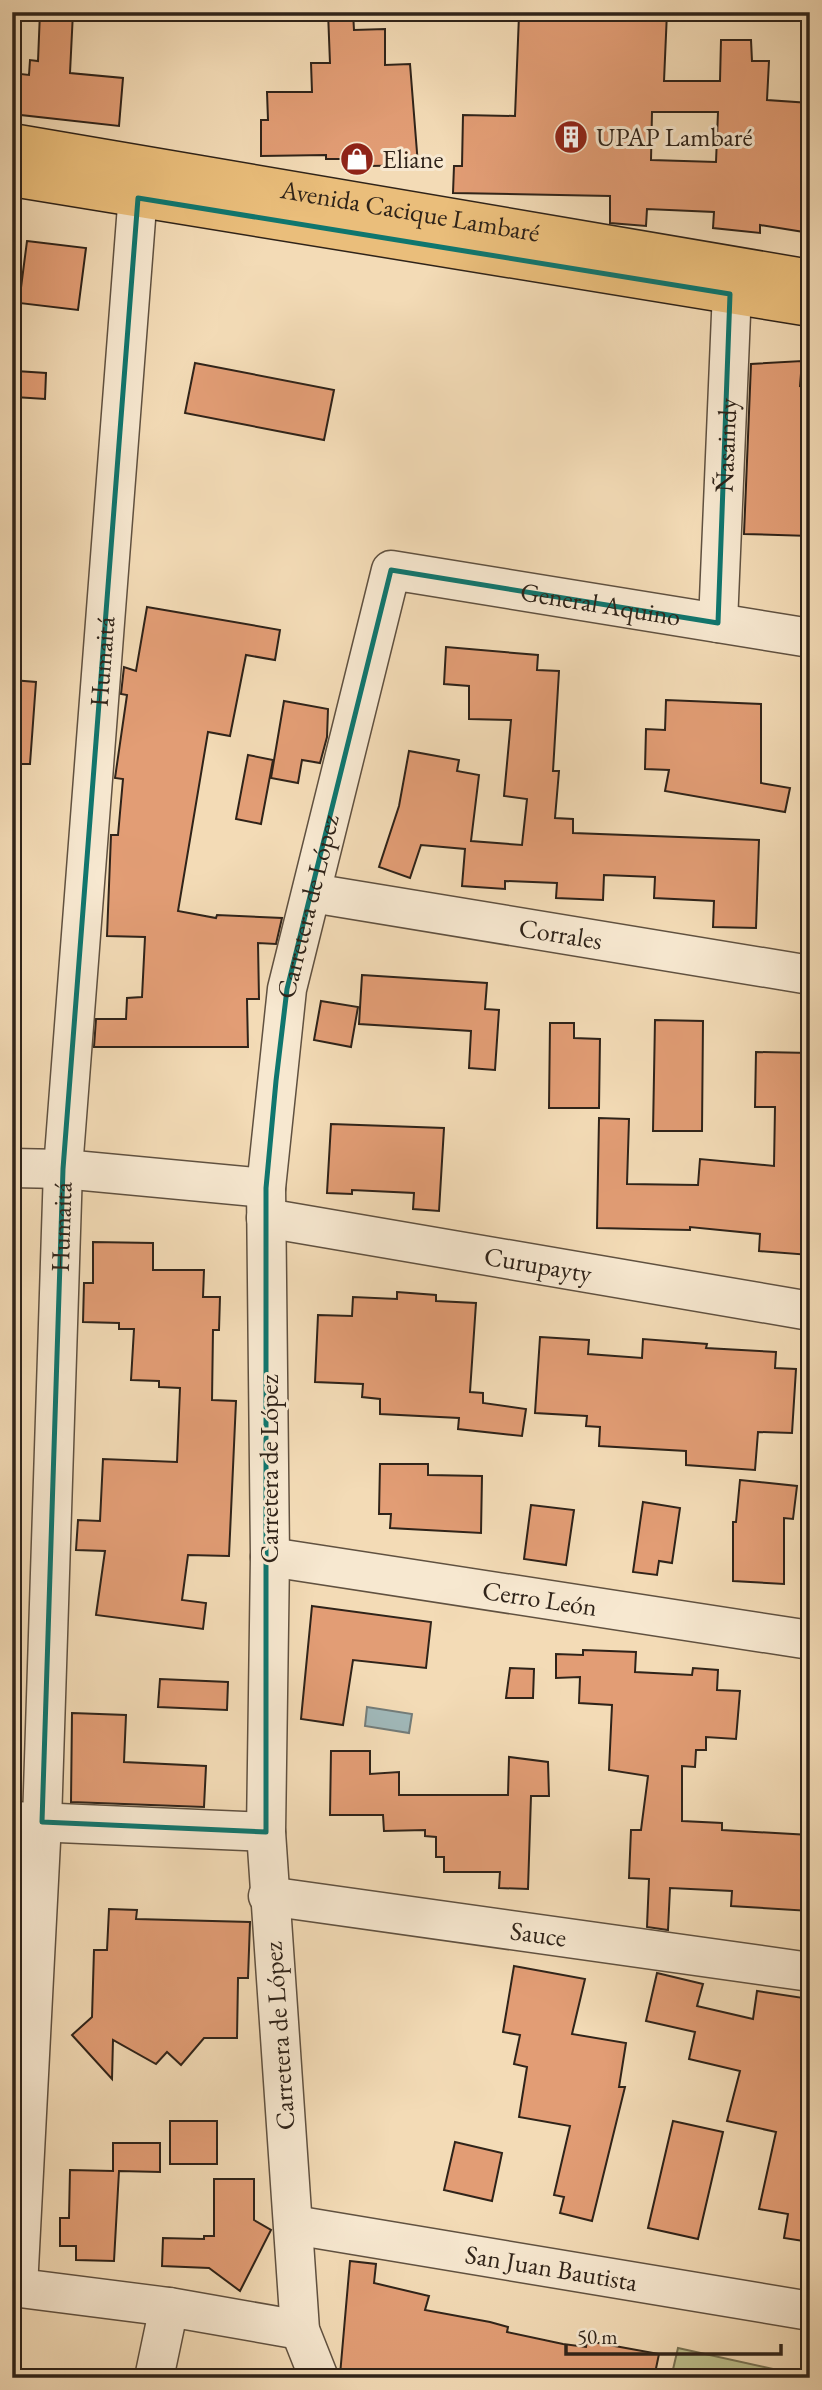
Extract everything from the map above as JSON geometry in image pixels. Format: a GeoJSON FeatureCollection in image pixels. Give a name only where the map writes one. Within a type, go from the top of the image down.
{"type":"FeatureCollection","features":[{"type":"Feature","properties":{"kind":"main road","name":"Avenida Cacique Lambaré"},"geometry":{"type":"LineString","coordinates":[[12,143],[139,182]]}},
{"type":"Feature","properties":{"kind":"main road","name":"Avenida Cacique Lambaré"},"geometry":{"type":"LineString","coordinates":[[12,177],[139,182],[731,280],[810,307]]}},
{"type":"Feature","properties":{"kind":"main road","name":"Avenida Cacique Lambaré"},"geometry":{"type":"LineString","coordinates":[[731,280],[810,279]]}},
{"type":"Feature","properties":{"kind":"street","name":"Humaitá"},"geometry":{"type":"LineString","coordinates":[[15,2287],[27,1821],[63,1169],[139,182]]}},
{"type":"Feature","properties":{"kind":"street","name":"Ñasaindy"},"geometry":{"type":"LineString","coordinates":[[718,623],[731,280]]}},
{"type":"Feature","properties":{"kind":"street","name":"General Aquino"},"geometry":{"type":"LineString","coordinates":[[391,570],[810,638]]}},
{"type":"Feature","properties":{"kind":"street","name":"Carretera de López"},"geometry":{"type":"LineString","coordinates":[[319,2378],[300,2330],[268,1896],[266,1832],[270,1558],[266,1203],[288,989],[391,570]]}},
{"type":"Feature","properties":{"kind":"street","name":"Corrales"},"geometry":{"type":"LineString","coordinates":[[312,893],[810,975]]}},
{"type":"Feature","properties":{"kind":"street","name":"Curupayty"},"geometry":{"type":"LineString","coordinates":[[12,1168],[63,1169],[266,1203],[810,1311]]}},
{"type":"Feature","properties":{"kind":"street","name":"Cerro León"},"geometry":{"type":"LineString","coordinates":[[270,1558],[810,1640]]}},
{"type":"Feature","properties":{"kind":"street"},"geometry":{"type":"LineString","coordinates":[[27,1821],[266,1832]]}},
{"type":"Feature","properties":{"kind":"street","name":"Sauce"},"geometry":{"type":"LineString","coordinates":[[268,1896],[810,1972]]}},
{"type":"Feature","properties":{"kind":"street","name":"San Juan Bautista"},"geometry":{"type":"LineString","coordinates":[[294,2225],[810,2311]]}},
{"type":"Feature","properties":{"kind":"street"},"geometry":{"type":"LineString","coordinates":[[15,2287],[169,2307],[300,2330]]}},
{"type":"Feature","properties":{"kind":"street"},"geometry":{"type":"LineString","coordinates":[[154,2378],[169,2307]]}},
{"type":"Feature","properties":{"kind":"highlighted area"},"geometry":{"type":"Polygon","coordinates":[[[138,198],[730,294],[718,623],[391,570],[287,989],[276,1081],[266,1188],[266,1832],[42,1822],[63,1169],[138,198]]]}},
{"type":"Feature","properties":{"kind":"green space"},"geometry":{"type":"Polygon","coordinates":[[[678,2348],[782,2371],[781,2378],[671,2378],[678,2348]]]}},
{"type":"Feature","properties":{"kind":"water"},"geometry":{"type":"Polygon","coordinates":[[[367,1707],[412,1714],[409,1733],[365,1726],[367,1707]]]}},
{"type":"Feature","properties":{"kind":"building"},"geometry":{"type":"Polygon","coordinates":[[[40,12],[73,12],[70,73],[123,78],[119,126],[12,114],[12,73],[29,75],[30,60],[38,61],[40,12]]]}},
{"type":"Feature","properties":{"kind":"building"},"geometry":{"type":"Polygon","coordinates":[[[328,12],[353,12],[354,30],[385,29],[385,65],[410,64],[418,165],[370,166],[369,160],[326,159],[326,155],[261,156],[261,120],[268,120],[267,92],[312,92],[311,63],[330,63],[328,12]]]}},
{"type":"Feature","properties":{"kind":"building"},"geometry":{"type":"Polygon","coordinates":[[[568,12],[667,12],[664,81],[720,81],[721,40],[751,40],[752,61],[769,61],[767,100],[810,103],[810,233],[760,225],[760,233],[713,228],[714,212],[647,209],[646,226],[610,223],[610,196],[453,193],[454,166],[462,166],[463,115],[515,116],[519,15],[568,16],[568,12]],[[652,112],[651,160],[716,162],[718,112],[652,112]]]}},
{"type":"Feature","properties":{"kind":"building"},"geometry":{"type":"Polygon","coordinates":[[[27,241],[86,248],[78,310],[19,303],[27,241]]]}},
{"type":"Feature","properties":{"kind":"building"},"geometry":{"type":"Polygon","coordinates":[[[802,361],[800,386],[810,387],[810,536],[744,534],[751,364],[802,361]]]}},
{"type":"Feature","properties":{"kind":"building"},"geometry":{"type":"Polygon","coordinates":[[[195,363],[334,390],[324,440],[185,413],[195,363]]]}},
{"type":"Feature","properties":{"kind":"building"},"geometry":{"type":"Polygon","coordinates":[[[16,371],[46,373],[45,399],[15,397],[16,371]]]}},
{"type":"Feature","properties":{"kind":"building"},"geometry":{"type":"Polygon","coordinates":[[[147,607],[280,630],[275,660],[246,655],[230,736],[208,732],[178,911],[216,918],[217,915],[282,918],[276,944],[258,943],[259,999],[247,999],[248,1047],[94,1047],[96,1019],[126,1019],[127,998],[142,997],[145,937],[107,936],[111,835],[118,835],[123,779],[115,778],[127,695],[121,694],[124,667],[136,671],[147,607]]]}},
{"type":"Feature","properties":{"kind":"building"},"geometry":{"type":"Polygon","coordinates":[[[446,647],[538,655],[537,670],[559,671],[553,771],[559,771],[555,818],[573,819],[573,833],[759,840],[756,928],[713,927],[714,901],[654,898],[655,877],[604,875],[603,900],[556,898],[557,883],[505,881],[505,889],[462,886],[465,849],[421,845],[410,878],[379,867],[399,806],[409,751],[459,760],[457,771],[479,775],[471,841],[522,845],[527,799],[504,796],[511,720],[469,719],[469,686],[444,684],[446,647]]]}},
{"type":"Feature","properties":{"kind":"building"},"geometry":{"type":"Polygon","coordinates":[[[12,680],[36,682],[30,764],[12,764],[12,680]]]}},
{"type":"Feature","properties":{"kind":"building"},"geometry":{"type":"Polygon","coordinates":[[[666,700],[761,704],[761,783],[790,788],[785,812],[665,791],[669,770],[645,769],[646,729],[665,730],[666,700]]]}},
{"type":"Feature","properties":{"kind":"building"},"geometry":{"type":"Polygon","coordinates":[[[284,701],[328,709],[327,737],[320,763],[302,760],[298,783],[271,778],[284,701]]]}},
{"type":"Feature","properties":{"kind":"building"},"geometry":{"type":"Polygon","coordinates":[[[248,755],[273,760],[261,824],[236,819],[248,755]]]}},
{"type":"Feature","properties":{"kind":"building"},"geometry":{"type":"Polygon","coordinates":[[[362,975],[487,983],[485,1009],[499,1010],[495,1070],[469,1068],[471,1031],[359,1024],[362,975]]]}},
{"type":"Feature","properties":{"kind":"building"},"geometry":{"type":"Polygon","coordinates":[[[321,1001],[358,1007],[351,1047],[314,1040],[321,1001]]]}},
{"type":"Feature","properties":{"kind":"building"},"geometry":{"type":"Polygon","coordinates":[[[655,1020],[703,1021],[702,1131],[653,1131],[655,1020]]]}},
{"type":"Feature","properties":{"kind":"building"},"geometry":{"type":"Polygon","coordinates":[[[550,1023],[574,1023],[574,1038],[600,1039],[599,1108],[549,1108],[550,1023]]]}},
{"type":"Feature","properties":{"kind":"building"},"geometry":{"type":"Polygon","coordinates":[[[756,1052],[810,1053],[810,1087],[803,1087],[802,1138],[810,1138],[810,1255],[759,1251],[760,1234],[690,1227],[690,1230],[597,1228],[599,1118],[629,1119],[627,1184],[698,1185],[700,1159],[774,1166],[775,1107],[755,1107],[756,1052]]]}},
{"type":"Feature","properties":{"kind":"building"},"geometry":{"type":"Polygon","coordinates":[[[331,1124],[444,1128],[439,1211],[413,1209],[414,1193],[352,1190],[352,1194],[327,1193],[331,1124]]]}},
{"type":"Feature","properties":{"kind":"building"},"geometry":{"type":"Polygon","coordinates":[[[93,1242],[153,1243],[153,1270],[204,1270],[203,1297],[220,1297],[219,1330],[213,1330],[212,1400],[236,1401],[229,1556],[188,1555],[182,1600],[206,1603],[203,1629],[96,1615],[105,1551],[76,1550],[78,1520],[100,1521],[103,1459],[177,1462],[180,1388],[159,1387],[159,1381],[131,1380],[134,1329],[119,1329],[119,1323],[83,1322],[84,1283],[93,1283],[93,1242]]]}},
{"type":"Feature","properties":{"kind":"building"},"geometry":{"type":"Polygon","coordinates":[[[397,1292],[436,1295],[436,1301],[476,1303],[470,1392],[483,1393],[483,1403],[526,1409],[522,1436],[458,1429],[459,1418],[380,1414],[380,1399],[362,1397],[363,1384],[315,1382],[318,1315],[352,1316],[353,1297],[397,1299],[397,1292]]]}},
{"type":"Feature","properties":{"kind":"building"},"geometry":{"type":"Polygon","coordinates":[[[540,1337],[589,1340],[588,1354],[642,1358],[643,1339],[707,1344],[706,1348],[776,1352],[775,1368],[796,1369],[792,1433],[758,1432],[755,1470],[686,1465],[686,1451],[599,1446],[600,1427],[586,1426],[587,1416],[535,1413],[540,1337]]]}},
{"type":"Feature","properties":{"kind":"building"},"geometry":{"type":"Polygon","coordinates":[[[380,1464],[428,1464],[428,1475],[482,1476],[481,1533],[390,1528],[391,1514],[379,1514],[380,1464]]]}},
{"type":"Feature","properties":{"kind":"building"},"geometry":{"type":"Polygon","coordinates":[[[740,1480],[797,1486],[793,1519],[784,1518],[784,1584],[733,1581],[733,1522],[736,1522],[740,1480]]]}},
{"type":"Feature","properties":{"kind":"building"},"geometry":{"type":"Polygon","coordinates":[[[643,1502],[680,1508],[672,1563],[659,1561],[657,1575],[633,1572],[643,1502]]]}},
{"type":"Feature","properties":{"kind":"building"},"geometry":{"type":"Polygon","coordinates":[[[531,1505],[574,1510],[566,1565],[524,1559],[531,1505]]]}},
{"type":"Feature","properties":{"kind":"building"},"geometry":{"type":"Polygon","coordinates":[[[312,1606],[431,1622],[426,1668],[353,1660],[343,1725],[301,1719],[312,1606]]]}},
{"type":"Feature","properties":{"kind":"building"},"geometry":{"type":"Polygon","coordinates":[[[583,1650],[636,1652],[635,1672],[692,1675],[693,1668],[718,1670],[717,1690],[740,1691],[736,1739],[706,1737],[706,1750],[696,1750],[695,1767],[682,1766],[682,1821],[722,1823],[722,1830],[810,1835],[810,1911],[731,1906],[732,1891],[670,1888],[668,1930],[647,1927],[649,1879],[629,1878],[631,1830],[641,1830],[648,1776],[609,1770],[612,1705],[579,1703],[580,1677],[556,1678],[556,1654],[583,1655],[583,1650]]]}},
{"type":"Feature","properties":{"kind":"building"},"geometry":{"type":"Polygon","coordinates":[[[510,1668],[534,1669],[533,1698],[506,1698],[510,1668]]]}},
{"type":"Feature","properties":{"kind":"building"},"geometry":{"type":"Polygon","coordinates":[[[160,1679],[228,1682],[227,1710],[158,1707],[160,1679]]]}},
{"type":"Feature","properties":{"kind":"building"},"geometry":{"type":"Polygon","coordinates":[[[72,1713],[126,1715],[124,1762],[206,1766],[204,1807],[71,1802],[72,1713]]]}},
{"type":"Feature","properties":{"kind":"building"},"geometry":{"type":"Polygon","coordinates":[[[331,1751],[370,1751],[370,1774],[399,1772],[399,1795],[508,1795],[509,1757],[548,1762],[549,1796],[531,1796],[528,1889],[499,1888],[500,1872],[444,1872],[444,1857],[436,1857],[436,1837],[425,1836],[425,1830],[384,1831],[383,1815],[330,1815],[331,1751]]]}},
{"type":"Feature","properties":{"kind":"building"},"geometry":{"type":"Polygon","coordinates":[[[109,1909],[137,1910],[136,1919],[250,1922],[248,1978],[238,1978],[237,2038],[204,2038],[181,2065],[167,2052],[156,2064],[113,2040],[112,2079],[72,2035],[92,2017],[94,1950],[107,1950],[109,1909]]]}},
{"type":"Feature","properties":{"kind":"building"},"geometry":{"type":"Polygon","coordinates":[[[514,1966],[585,1979],[572,2034],[626,2043],[619,2087],[625,2087],[592,2221],[560,2213],[564,2197],[554,2195],[570,2126],[519,2117],[527,2067],[514,2064],[520,2035],[503,2032],[514,1966]]]}},
{"type":"Feature","properties":{"kind":"building"},"geometry":{"type":"Polygon","coordinates":[[[657,1973],[703,1984],[697,2006],[753,2019],[757,1991],[810,1999],[805,2025],[810,2026],[810,2242],[784,2238],[788,2214],[759,2209],[776,2132],[727,2121],[740,2071],[689,2059],[695,2032],[646,2021],[657,1973]]]}},
{"type":"Feature","properties":{"kind":"building"},"geometry":{"type":"Polygon","coordinates":[[[170,2121],[217,2121],[217,2164],[170,2164],[170,2121]]]}},
{"type":"Feature","properties":{"kind":"building"},"geometry":{"type":"Polygon","coordinates":[[[673,2121],[723,2132],[698,2239],[648,2228],[673,2121]]]}},
{"type":"Feature","properties":{"kind":"building"},"geometry":{"type":"Polygon","coordinates":[[[455,2142],[502,2153],[492,2201],[444,2190],[455,2142]]]}},
{"type":"Feature","properties":{"kind":"building"},"geometry":{"type":"Polygon","coordinates":[[[113,2143],[160,2143],[160,2172],[119,2171],[114,2261],[76,2260],[76,2246],[60,2246],[60,2218],[69,2218],[70,2170],[113,2171],[113,2143]]]}},
{"type":"Feature","properties":{"kind":"building"},"geometry":{"type":"Polygon","coordinates":[[[214,2179],[254,2179],[254,2220],[271,2230],[240,2291],[209,2268],[162,2266],[163,2238],[204,2239],[204,2236],[214,2236],[214,2179]]]}},
{"type":"Feature","properties":{"kind":"building"},"geometry":{"type":"Polygon","coordinates":[[[350,2261],[376,2264],[374,2283],[429,2296],[425,2310],[490,2322],[508,2327],[507,2332],[563,2344],[586,2347],[587,2341],[659,2354],[654,2378],[635,2378],[596,2370],[594,2378],[462,2378],[423,2370],[421,2378],[340,2375],[350,2261]]]}},
{"type":"Feature","properties":{"kind":"place","name":"UPAP Lambaré"},"geometry":{"type":"Point","coordinates":[571,137]}},
{"type":"Feature","properties":{"kind":"place","name":"Eliane"},"geometry":{"type":"Point","coordinates":[357,159]}}]}
